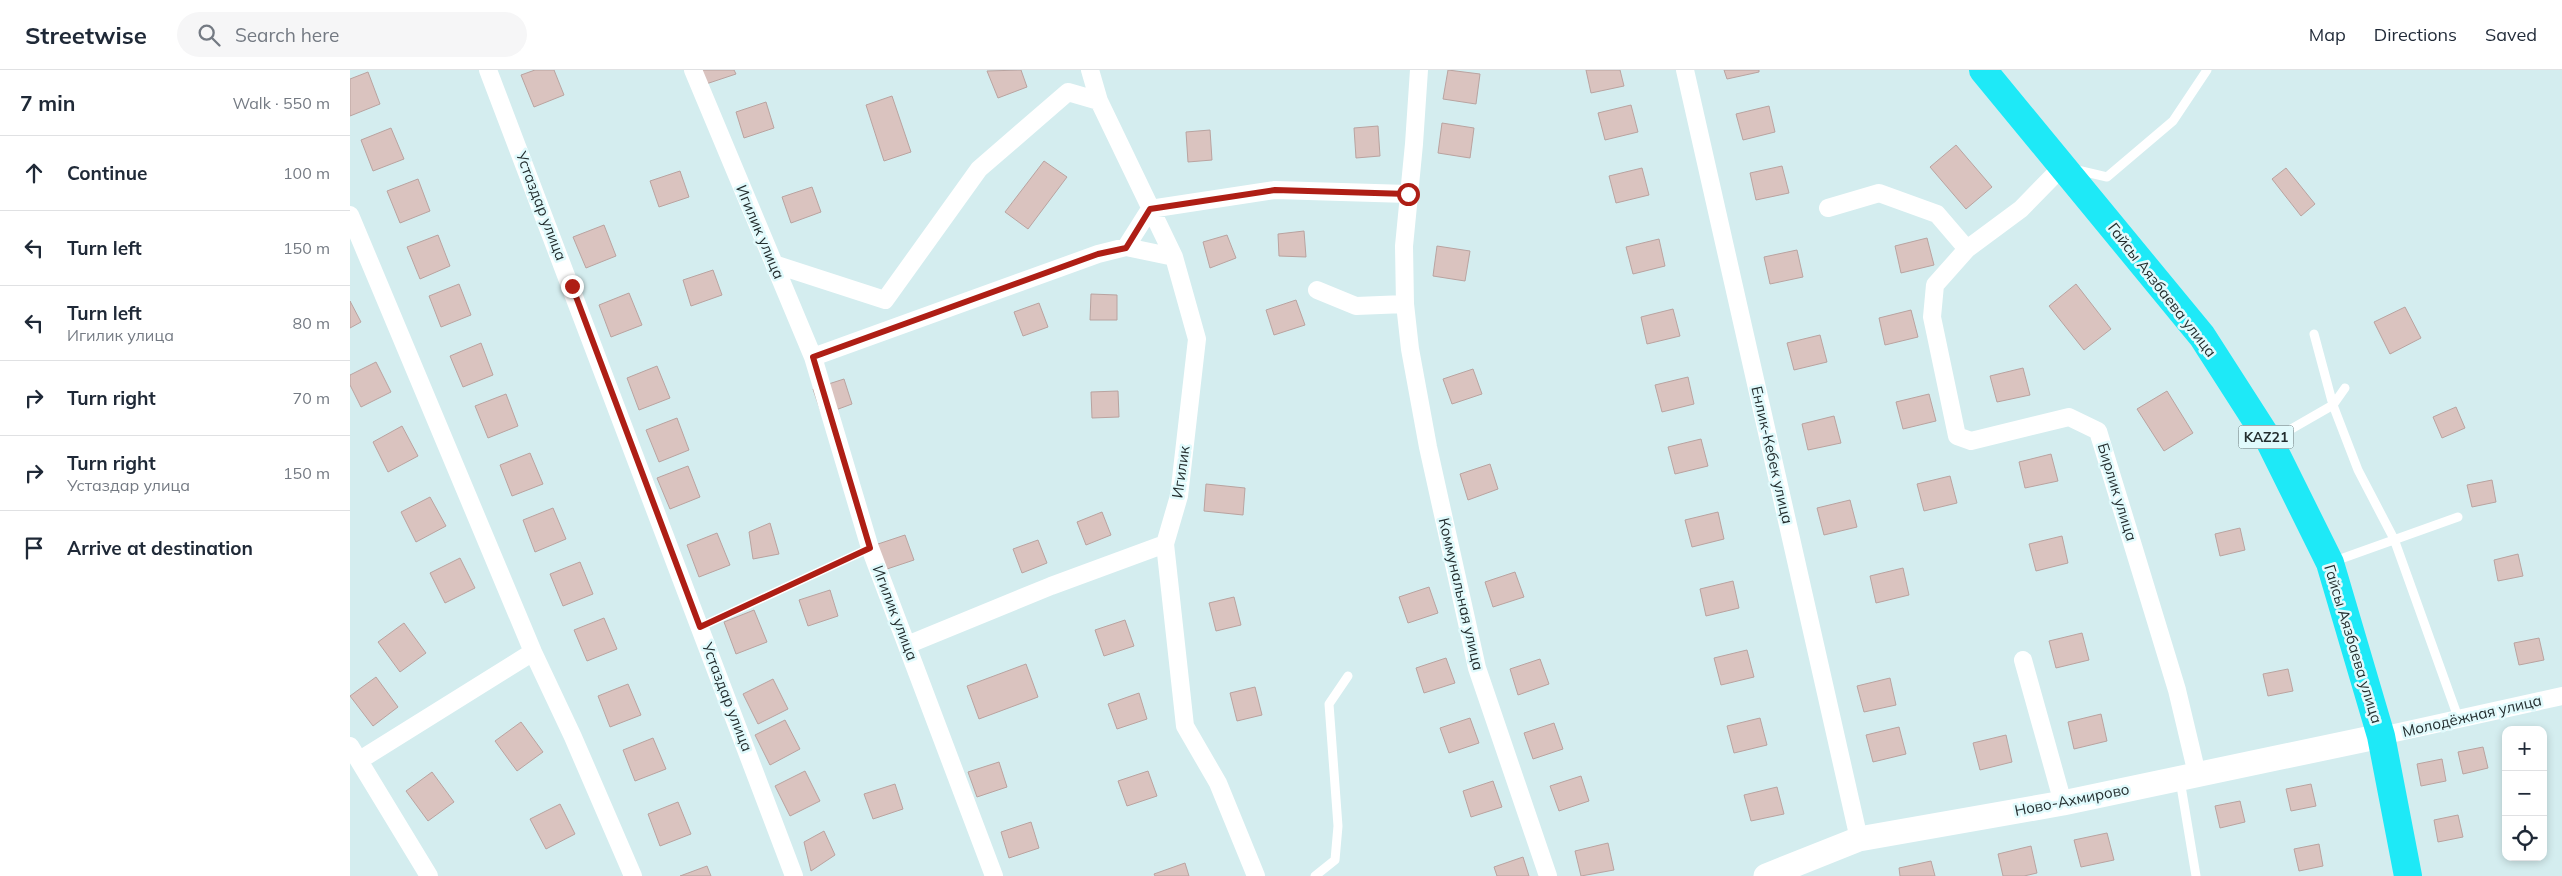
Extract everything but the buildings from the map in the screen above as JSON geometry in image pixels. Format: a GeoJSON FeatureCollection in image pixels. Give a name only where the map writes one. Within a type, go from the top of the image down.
{"type":"FeatureCollection","features":[{"type":"Feature","properties":{"kind":"highway","name":"Гайсы Аязбаева улица"},"geometry":{"type":"LineString","coordinates":[[1989,73],[2202,336],[2270,442],[2330,563],[2381,736],[2408,876]]}},
{"type":"Feature","properties":{"kind":"street","name":"Устаздар улица"},"geometry":{"type":"LineString","coordinates":[[488,70],[794,876]]}},
{"type":"Feature","properties":{"kind":"street","name":"Игилик улица"},"geometry":{"type":"LineString","coordinates":[[693,70],[813,357],[870,548],[994,876]]}},
{"type":"Feature","properties":{"kind":"street","name":"Игилик"},"geometry":{"type":"LineString","coordinates":[[1090,70],[1099,101],[1174,256],[1197,339],[1179,496],[1165,544],[1185,726],[1218,783],[1256,876]]}},
{"type":"Feature","properties":{"kind":"street","name":"Коммунальная улица"},"geometry":{"type":"LineString","coordinates":[[1419,70],[1404,246],[1404,304],[1428,446],[1477,668],[1548,876]]}},
{"type":"Feature","properties":{"kind":"street","name":"Енлик-Кебек улица"},"geometry":{"type":"LineString","coordinates":[[1686,70],[1859,839]]}},
{"type":"Feature","properties":{"kind":"street"},"geometry":{"type":"LineString","coordinates":[[774,264],[885,300],[979,169],[1068,92],[1099,101]]}},
{"type":"Feature","properties":{"kind":"street","name":"Бирлик улица"},"geometry":{"type":"LineString","coordinates":[[2064,166],[2021,209],[1967,249],[1935,285],[1932,316],[1957,436],[1971,441],[2069,417],[2098,431],[2177,690],[2188,776]]}},
{"type":"Feature","properties":{"kind":"street"},"geometry":{"type":"LineString","coordinates":[[1126,248],[1150,209],[1275,190],[1408,194]]}},
{"type":"Feature","properties":{"kind":"street"},"geometry":{"type":"LineString","coordinates":[[1828,208],[1879,193],[1937,214],[1967,249]]}},
{"type":"Feature","properties":{"kind":"street"},"geometry":{"type":"LineString","coordinates":[[350,214],[533,652],[573,737],[633,876]]}},
{"type":"Feature","properties":{"kind":"street"},"geometry":{"type":"LineString","coordinates":[[813,357],[1098,254],[1126,248],[1174,256]]}},
{"type":"Feature","properties":{"kind":"street"},"geometry":{"type":"LineString","coordinates":[[1317,290],[1356,306],[1404,304]]}},
{"type":"Feature","properties":{"kind":"street"},"geometry":{"type":"LineString","coordinates":[[907,645],[1051,586],[1165,544]]}},
{"type":"Feature","properties":{"kind":"street"},"geometry":{"type":"LineString","coordinates":[[429,876],[355,753],[533,652]]}},
{"type":"Feature","properties":{"kind":"street"},"geometry":{"type":"LineString","coordinates":[[2023,660],[2063,803]]}},
{"type":"Feature","properties":{"kind":"street","name":"Молодёжная улица"},"geometry":{"type":"LineString","coordinates":[[2381,736],[2562,696]]}},
{"type":"Feature","properties":{"kind":"street","name":"Ново-Ахмирово"},"geometry":{"type":"LineString","coordinates":[[1766,876],[1859,839],[2063,803],[2381,736]]}},
{"type":"Feature","properties":{"kind":"lane"},"geometry":{"type":"LineString","coordinates":[[2064,166],[2107,177],[2173,121],[2206,70]]}},
{"type":"Feature","properties":{"kind":"lane"},"geometry":{"type":"LineString","coordinates":[[2314,334],[2333,405],[2358,470],[2394,539],[2459,720]]}},
{"type":"Feature","properties":{"kind":"lane"},"geometry":{"type":"LineString","coordinates":[[2270,442],[2333,405],[2344,388]]}},
{"type":"Feature","properties":{"kind":"lane"},"geometry":{"type":"LineString","coordinates":[[2330,563],[2458,517]]}},
{"type":"Feature","properties":{"kind":"lane"},"geometry":{"type":"LineString","coordinates":[[700,627],[870,548]]}},
{"type":"Feature","properties":{"kind":"lane"},"geometry":{"type":"LineString","coordinates":[[1315,876],[1335,860],[1338,826],[1329,704],[1348,676]]}},
{"type":"Feature","properties":{"kind":"lane"},"geometry":{"type":"LineString","coordinates":[[2188,776],[2196,876]]}},
{"type":"Feature","properties":{"kind":"route"},"geometry":{"type":"LineString","coordinates":[[572,286],[700,627],[870,548],[813,357],[1098,254],[1126,248],[1150,209],[1275,190],[1408,194]]}}]}
